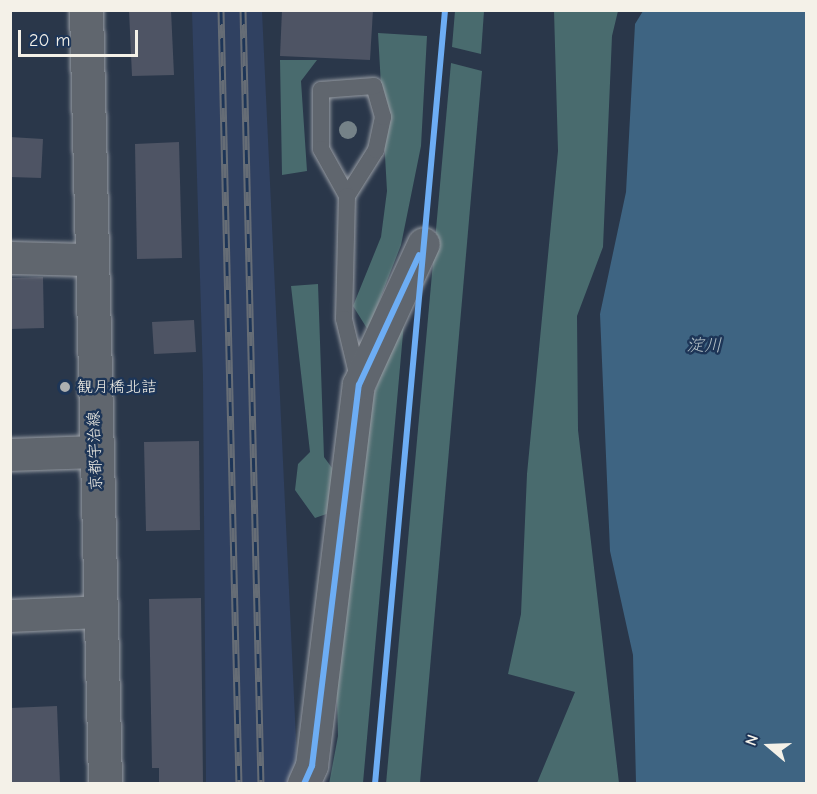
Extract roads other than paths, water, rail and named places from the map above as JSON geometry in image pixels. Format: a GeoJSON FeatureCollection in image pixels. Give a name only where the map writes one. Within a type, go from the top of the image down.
{"type":"FeatureCollection","features":[{"type":"Feature","properties":{"kind":"main road","name":"京都宇治線"},"geometry":{"type":"LineString","coordinates":[[86,10],[88,260],[105,783]]}},
{"type":"Feature","properties":{"kind":"street"},"geometry":{"type":"LineString","coordinates":[[304,783],[312,766],[360,385],[424,244]]}},
{"type":"Feature","properties":{"kind":"street"},"geometry":{"type":"LineString","coordinates":[[10,258],[88,260]]}},
{"type":"Feature","properties":{"kind":"street"},"geometry":{"type":"LineString","coordinates":[[10,455],[95,452]]}},
{"type":"Feature","properties":{"kind":"street"},"geometry":{"type":"LineString","coordinates":[[10,616],[100,612]]}},
{"type":"Feature","properties":{"kind":"lane"},"geometry":{"type":"LineString","coordinates":[[347,196],[376,150],[382,117],[374,86],[321,90],[321,148],[347,196],[344,319],[360,385]]}},
{"type":"Feature","properties":{"kind":"water","name":"淀川"},"geometry":{"type":"Polygon","coordinates":[[[643,11],[806,11],[806,783],[636,783],[633,655],[610,551],[600,314],[626,192],[635,24],[643,11]]]}},
{"type":"Feature","properties":{"kind":"railway"},"geometry":{"type":"LineString","coordinates":[[221,10],[239,784]]}},
{"type":"Feature","properties":{"kind":"railway"},"geometry":{"type":"LineString","coordinates":[[243,10],[261,784]]}},
{"type":"Feature","properties":{"kind":"place","name":"観月橋北詰"},"geometry":{"type":"Point","coordinates":[65,387]}}]}
